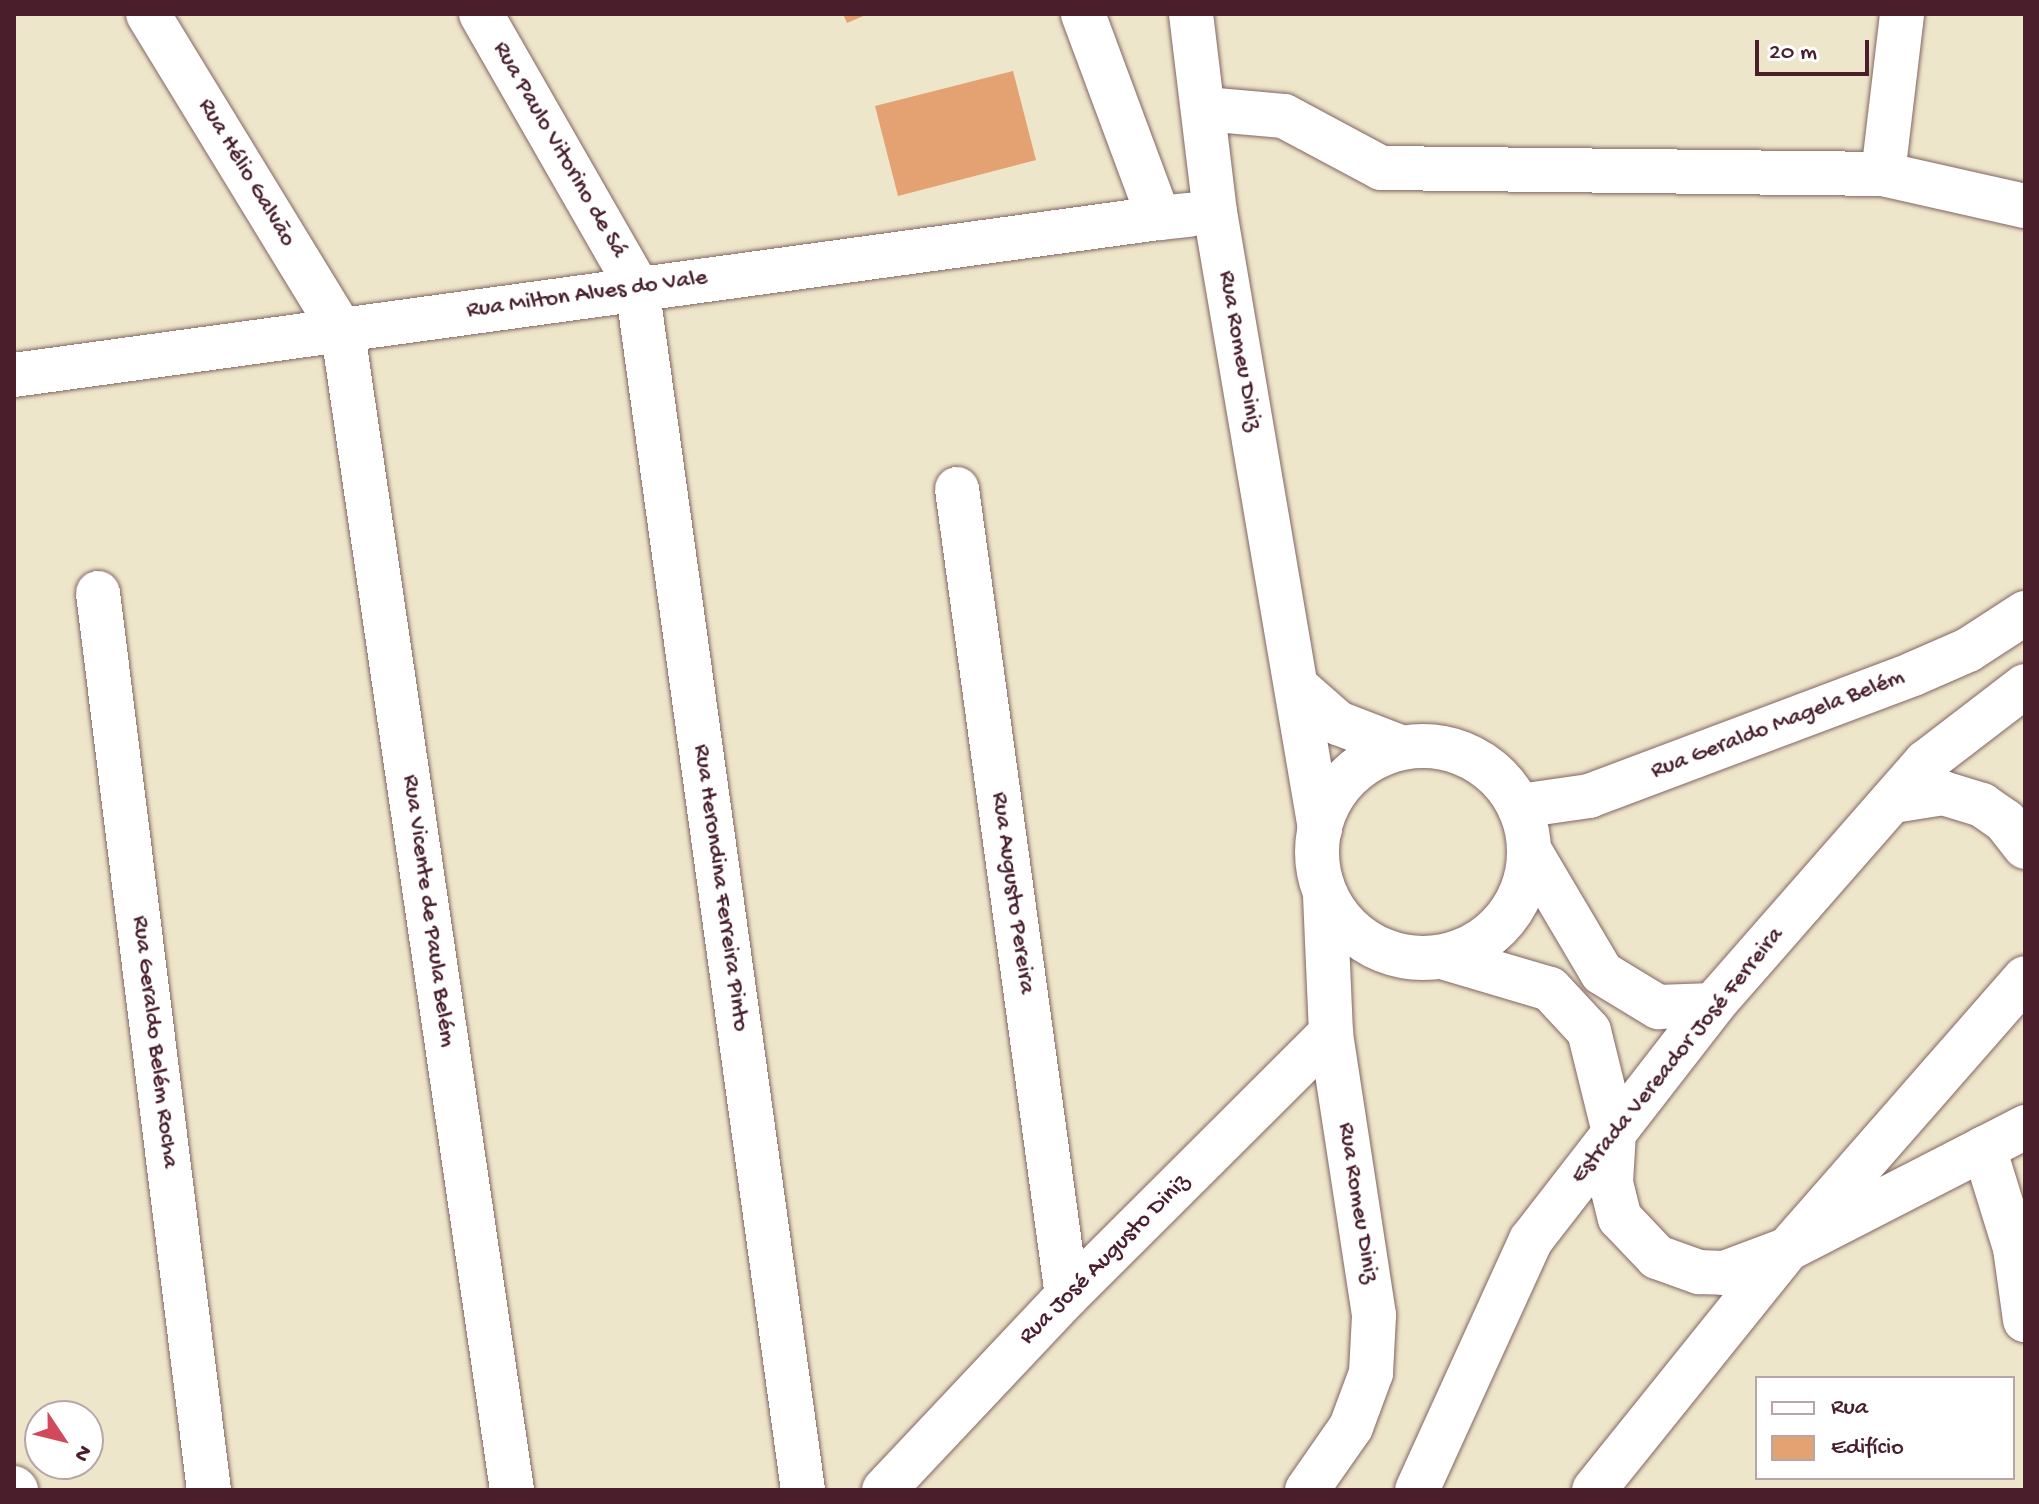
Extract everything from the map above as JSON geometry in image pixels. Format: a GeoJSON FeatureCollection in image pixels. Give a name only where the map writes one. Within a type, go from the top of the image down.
{"type":"FeatureCollection","features":[{"type":"Feature","properties":{"kind":"street","name":"Rua Hélio Galvão"},"geometry":{"type":"LineString","coordinates":[[148,14],[343,333]]}},
{"type":"Feature","properties":{"kind":"street","name":"Rua Paulo Vitorino de Sá"},"geometry":{"type":"LineString","coordinates":[[481,14],[637,286]]}},
{"type":"Feature","properties":{"kind":"street"},"geometry":{"type":"LineString","coordinates":[[1083,14],[1159,218]]}},
{"type":"Feature","properties":{"kind":"street","name":"Rua Romeu Diniz"},"geometry":{"type":"LineString","coordinates":[[1191,14],[1205,109],[1215,212],[1320,829]]}},
{"type":"Feature","properties":{"kind":"street"},"geometry":{"type":"LineString","coordinates":[[1883,174],[1902,14]]}},
{"type":"Feature","properties":{"kind":"street"},"geometry":{"type":"LineString","coordinates":[[1205,109],[1284,116],[1381,168],[1883,174],[2025,206]]}},
{"type":"Feature","properties":{"kind":"street","name":"Rua Milton Alves do Vale"},"geometry":{"type":"LineString","coordinates":[[21,361],[343,333],[637,286],[1215,212]]}},
{"type":"Feature","properties":{"kind":"street","name":"Rua Herondina Ferreira Pinto"},"geometry":{"type":"LineString","coordinates":[[637,286],[803,1490]]}},
{"type":"Feature","properties":{"kind":"street","name":"Rua Vicente de Paula Belém"},"geometry":{"type":"LineString","coordinates":[[343,333],[512,1490]]}},
{"type":"Feature","properties":{"kind":"street","name":"Rua Augusto Pereira"},"geometry":{"type":"LineString","coordinates":[[957,489],[1067,1296]]}},
{"type":"Feature","properties":{"kind":"street","name":"Rua Geraldo Belém Rocha"},"geometry":{"type":"LineString","coordinates":[[98,593],[209,1490]]}},
{"type":"Feature","properties":{"kind":"street","name":"Rua Geraldo Magela Belém"},"geometry":{"type":"LineString","coordinates":[[1520,806],[1589,796],[1913,674],[1968,650],[2025,613]]}},
{"type":"Feature","properties":{"kind":"street","name":"Estrada Vereador José Ferreira"},"geometry":{"type":"LineString","coordinates":[[1417,1490],[1531,1240],[1713,1005],[1926,762],[2025,686]]}},
{"type":"Feature","properties":{"kind":"street"},"geometry":{"type":"LineString","coordinates":[[1297,687],[1338,723],[1400,747],[1448,747],[1491,768],[1520,806],[1531,853],[1602,973],[1658,1007],[1713,1005]]}},
{"type":"Feature","properties":{"kind":"street"},"geometry":{"type":"LineString","coordinates":[[1400,747],[1356,767],[1326,804],[1320,829],[1325,898],[1354,936],[1397,957],[1445,958],[1550,989],[1589,1031],[1614,1132],[1611,1183],[1620,1218],[1657,1257],[1699,1272],[1724,1273],[1788,1249],[2025,1127]]}},
{"type":"Feature","properties":{"kind":"street"},"geometry":{"type":"LineString","coordinates":[[1893,801],[1943,793],[1982,805],[2005,821],[2025,847]]}},
{"type":"Feature","properties":{"kind":"street"},"geometry":{"type":"LineString","coordinates":[[1445,958],[1489,937],[1519,900],[1531,853]]}},
{"type":"Feature","properties":{"kind":"street","name":"Rua Romeu Diniz"},"geometry":{"type":"LineString","coordinates":[[1307,1490],[1351,1427],[1371,1373],[1374,1315],[1331,1033],[1325,898]]}},
{"type":"Feature","properties":{"kind":"street"},"geometry":{"type":"LineString","coordinates":[[1330,972],[1354,936]]}},
{"type":"Feature","properties":{"kind":"street"},"geometry":{"type":"LineString","coordinates":[[1594,1490],[1788,1249],[2025,978]]}},
{"type":"Feature","properties":{"kind":"street","name":"Rua José Augusto Diniz"},"geometry":{"type":"LineString","coordinates":[[884,1490],[1067,1296],[1331,1033]]}},
{"type":"Feature","properties":{"kind":"street"},"geometry":{"type":"LineString","coordinates":[[1984,1148],[2015,1248],[2025,1320]]}},
{"type":"Feature","properties":{"kind":"building"},"geometry":{"type":"Polygon","coordinates":[[[843,14],[868,14],[847,23],[843,14]]]}},
{"type":"Feature","properties":{"kind":"building"},"geometry":{"type":"Polygon","coordinates":[[[1013,71],[1036,160],[898,196],[875,106],[1013,71]]]}}]}
